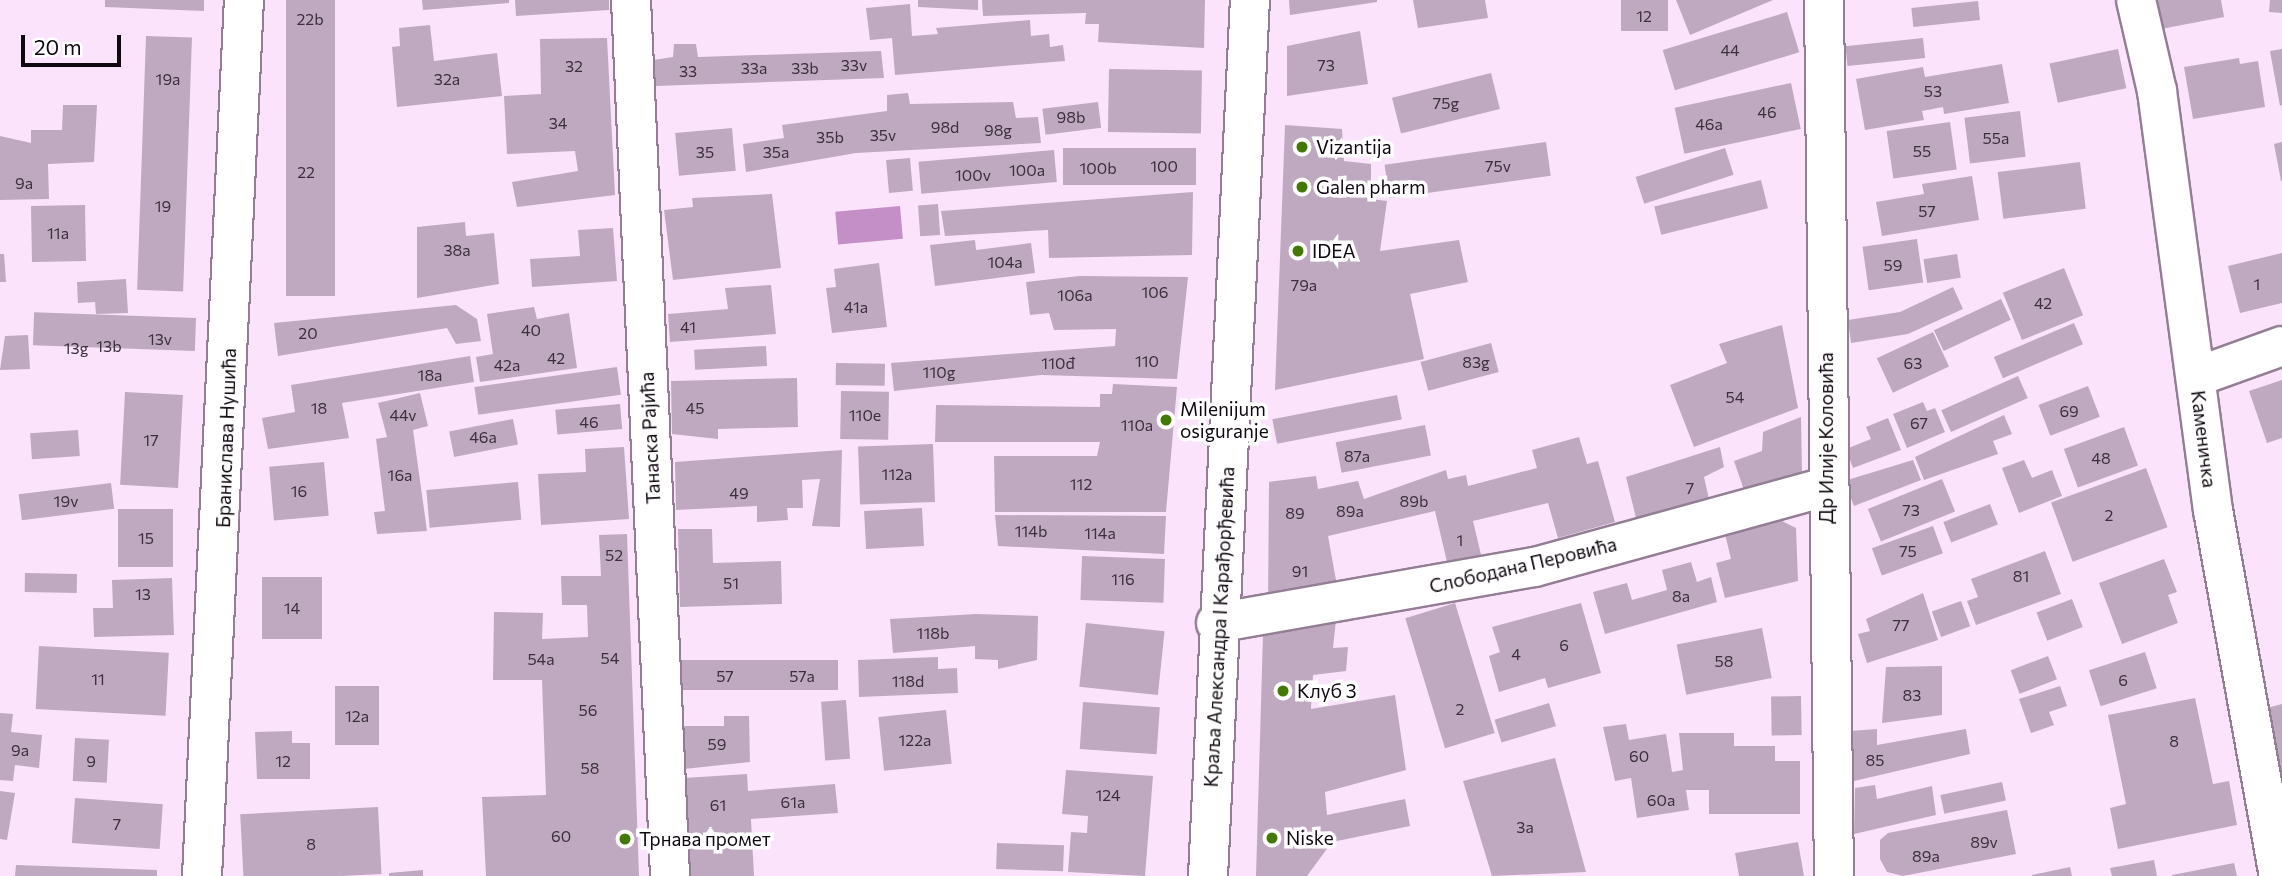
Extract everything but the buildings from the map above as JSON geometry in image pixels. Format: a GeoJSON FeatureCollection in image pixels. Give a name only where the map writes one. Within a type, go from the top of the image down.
{"type":"FeatureCollection","features":[{"type":"Feature","properties":{"kind":"street","name":"Бранислава Нушића"},"geometry":{"type":"LineString","coordinates":[[202,876],[244,0]]}},
{"type":"Feature","properties":{"kind":"street","name":"Танаска Рајића"},"geometry":{"type":"LineString","coordinates":[[631,0],[669,860]]}},
{"type":"Feature","properties":{"kind":"street","name":"Краља Александра I Карађорђевића"},"geometry":{"type":"LineString","coordinates":[[1208,876],[1216,623],[1250,0]]}},
{"type":"Feature","properties":{"kind":"street","name":"Др Илије Коловића"},"geometry":{"type":"LineString","coordinates":[[1824,0],[1826,487],[1835,876]]}},
{"type":"Feature","properties":{"kind":"street","name":"Каменичка"},"geometry":{"type":"LineString","coordinates":[[2136,0],[2157,91],[2196,377],[2278,876]]}},
{"type":"Feature","properties":{"kind":"street"},"geometry":{"type":"LineString","coordinates":[[2196,377],[2282,346]]}},
{"type":"Feature","properties":{"kind":"street","name":"Слободана Перовића"},"geometry":{"type":"LineString","coordinates":[[1216,623],[1535,567],[1826,487]]}},
{"type":"Feature","properties":{"kind":"shaded area"},"geometry":{"type":"Polygon","coordinates":[[[900,206],[903,239],[838,245],[835,212],[900,206]]]}},
{"type":"Feature","properties":{"kind":"place","name":"Vizantija"},"geometry":{"type":"Point","coordinates":[1302,147]}},
{"type":"Feature","properties":{"kind":"place","name":"Galen pharm"},"geometry":{"type":"Point","coordinates":[1302,187]}},
{"type":"Feature","properties":{"kind":"place","name":"IDEA"},"geometry":{"type":"Point","coordinates":[1298,251]}},
{"type":"Feature","properties":{"kind":"place","name":"Milenijum osiguranje"},"geometry":{"type":"Point","coordinates":[1166,420]}},
{"type":"Feature","properties":{"kind":"place","name":"Клуб 3"},"geometry":{"type":"Point","coordinates":[1283,691]}},
{"type":"Feature","properties":{"kind":"place","name":"Niske"},"geometry":{"type":"Point","coordinates":[1272,838]}},
{"type":"Feature","properties":{"kind":"place","name":"Трнава промет"},"geometry":{"type":"Point","coordinates":[625,839]}}]}
